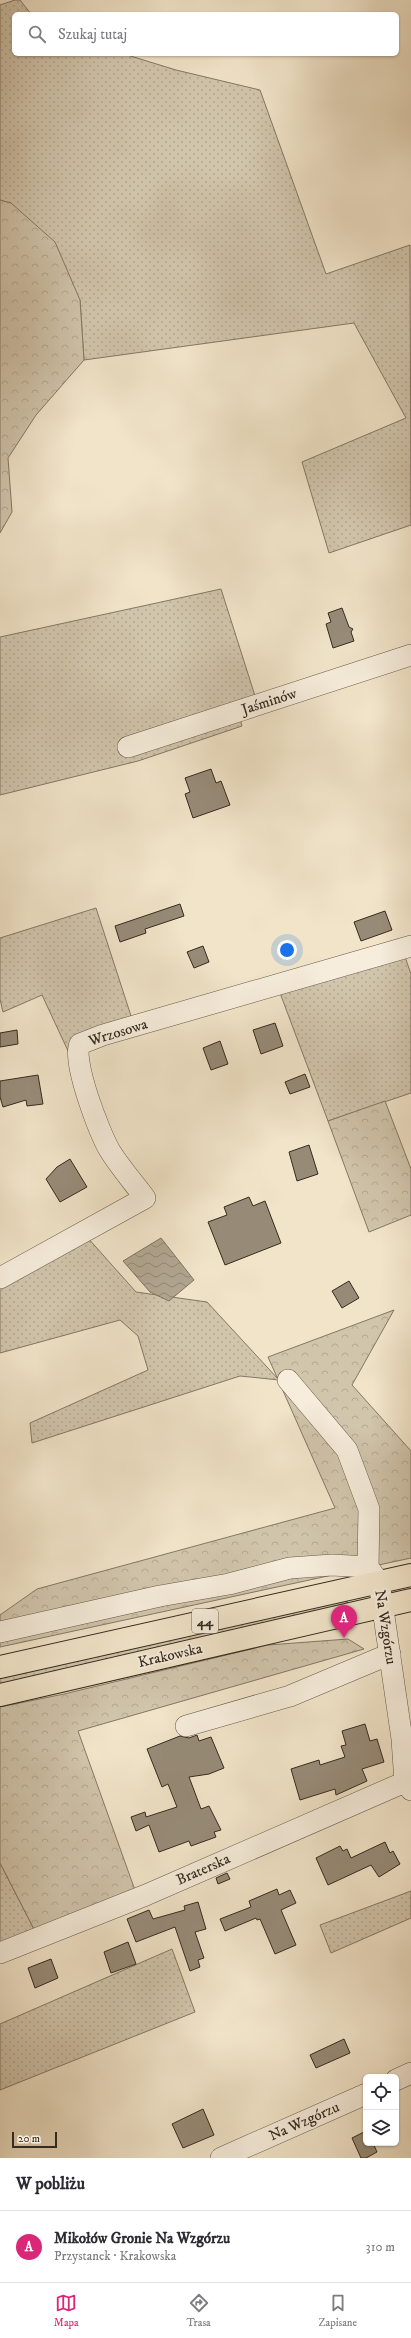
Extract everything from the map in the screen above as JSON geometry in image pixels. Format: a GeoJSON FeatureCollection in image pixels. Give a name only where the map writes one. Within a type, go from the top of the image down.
{"type":"FeatureCollection","features":[{"type":"Feature","properties":{"kind":"main road","name":"Krakowska"},"geometry":{"type":"LineString","coordinates":[[0,1667],[373,1574],[411,1575]]}},
{"type":"Feature","properties":{"kind":"main road","name":"Krakowska"},"geometry":{"type":"LineString","coordinates":[[0,1695],[411,1600]]}},
{"type":"Feature","properties":{"kind":"street","name":"Jaśminów"},"geometry":{"type":"LineString","coordinates":[[128,747],[411,655]]}},
{"type":"Feature","properties":{"kind":"street","name":"Wrzosowa"},"geometry":{"type":"LineString","coordinates":[[0,1278],[145,1198],[110,1151],[98,1126],[79,1064],[76,1050],[80,1044],[103,1036],[326,973],[411,946]]}},
{"type":"Feature","properties":{"kind":"street","name":"Na Wzgórzu"},"geometry":{"type":"LineString","coordinates":[[288,1380],[347,1450],[369,1509],[373,1574],[384,1606],[408,1786]]}},
{"type":"Feature","properties":{"kind":"street"},"geometry":{"type":"LineString","coordinates":[[0,1632],[160,1596],[229,1584],[290,1568],[332,1565],[373,1574]]}},
{"type":"Feature","properties":{"kind":"street"},"geometry":{"type":"LineString","coordinates":[[186,1726],[290,1696],[390,1654]]}},
{"type":"Feature","properties":{"kind":"street","name":"Braterska"},"geometry":{"type":"LineString","coordinates":[[0,1953],[146,1895],[408,1786]]}},
{"type":"Feature","properties":{"kind":"street"},"geometry":{"type":"LineString","coordinates":[[399,2079],[411,2073]]}},
{"type":"Feature","properties":{"kind":"street","name":"Na Wzgórzu"},"geometry":{"type":"LineString","coordinates":[[221,2158],[363,2095]]}},
{"type":"Feature","properties":{"kind":"green space"},"geometry":{"type":"Polygon","coordinates":[[[15,0],[20,0],[29,12],[12,12],[12,56],[130,56],[176,70],[260,90],[326,274],[410,245],[411,525],[329,553],[302,462],[406,418],[354,323],[84,360],[80,300],[11,204],[0,200],[0,5],[15,0]]]}},
{"type":"Feature","properties":{"kind":"green space"},"geometry":{"type":"Polygon","coordinates":[[[0,200],[11,203],[55,242],[80,300],[84,360],[36,415],[8,458],[12,512],[0,533],[0,200]]]}},
{"type":"Feature","properties":{"kind":"green space"},"geometry":{"type":"Polygon","coordinates":[[[221,589],[256,699],[240,719],[242,726],[138,761],[0,795],[0,637],[221,589]]]}},
{"type":"Feature","properties":{"kind":"green space"},"geometry":{"type":"Polygon","coordinates":[[[96,908],[133,1022],[69,1053],[42,995],[3,1012],[0,999],[0,938],[96,908]]]}},
{"type":"Feature","properties":{"kind":"green space"},"geometry":{"type":"Polygon","coordinates":[[[404,954],[411,974],[411,1093],[328,1121],[280,993],[404,954]]]}},
{"type":"Feature","properties":{"kind":"green space"},"geometry":{"type":"Polygon","coordinates":[[[385,1101],[411,1169],[411,1215],[369,1232],[328,1121],[385,1101]]]}},
{"type":"Feature","properties":{"kind":"green space"},"geometry":{"type":"Polygon","coordinates":[[[87,1237],[136,1292],[207,1302],[279,1380],[240,1376],[32,1443],[30,1423],[148,1370],[138,1336],[120,1320],[0,1353],[0,1272],[87,1237]]]}},
{"type":"Feature","properties":{"kind":"green space"},"geometry":{"type":"Polygon","coordinates":[[[394,1310],[352,1385],[411,1451],[411,1558],[0,1647],[0,1615],[37,1589],[335,1508],[268,1357],[394,1310]]]}},
{"type":"Feature","properties":{"kind":"green space"},"geometry":{"type":"Polygon","coordinates":[[[343,1599],[348,1602],[344,1605],[0,1684],[0,1675],[343,1599]]]}},
{"type":"Feature","properties":{"kind":"green space"},"geometry":{"type":"Polygon","coordinates":[[[348,1639],[364,1649],[78,1731],[136,1893],[36,1933],[0,1863],[0,1707],[64,1694],[268,1645],[348,1639]]]}},
{"type":"Feature","properties":{"kind":"green space"},"geometry":{"type":"Polygon","coordinates":[[[0,1863],[36,1933],[0,1947],[0,1863]]]}},
{"type":"Feature","properties":{"kind":"green space"},"geometry":{"type":"Polygon","coordinates":[[[411,1891],[411,1918],[331,1953],[320,1925],[411,1891]]]}},
{"type":"Feature","properties":{"kind":"green space"},"geometry":{"type":"Polygon","coordinates":[[[172,1949],[195,2012],[0,2090],[0,2024],[172,1949]]]}},
{"type":"Feature","properties":{"kind":"water"},"geometry":{"type":"Polygon","coordinates":[[[161,1238],[194,1280],[169,1301],[150,1292],[123,1261],[161,1238]]]}},
{"type":"Feature","properties":{"kind":"building"},"geometry":{"type":"Polygon","coordinates":[[[342,608],[349,627],[353,629],[351,632],[354,641],[333,648],[326,624],[331,622],[328,613],[342,608]]]}},
{"type":"Feature","properties":{"kind":"building"},"geometry":{"type":"Polygon","coordinates":[[[211,769],[216,783],[221,781],[230,805],[193,818],[185,794],[190,792],[185,778],[211,769]]]}},
{"type":"Feature","properties":{"kind":"building"},"geometry":{"type":"Polygon","coordinates":[[[180,904],[184,916],[145,929],[146,933],[120,942],[115,926],[180,904]]]}},
{"type":"Feature","properties":{"kind":"building"},"geometry":{"type":"Polygon","coordinates":[[[385,911],[392,930],[361,941],[354,922],[385,911]]]}},
{"type":"Feature","properties":{"kind":"building"},"geometry":{"type":"Polygon","coordinates":[[[203,946],[209,962],[194,968],[187,952],[203,946]]]}},
{"type":"Feature","properties":{"kind":"building"},"geometry":{"type":"Polygon","coordinates":[[[275,1023],[283,1046],[261,1054],[253,1030],[275,1023]]]}},
{"type":"Feature","properties":{"kind":"building"},"geometry":{"type":"Polygon","coordinates":[[[17,1030],[18,1044],[0,1047],[0,1033],[17,1030]]]}},
{"type":"Feature","properties":{"kind":"building"},"geometry":{"type":"Polygon","coordinates":[[[220,1041],[228,1064],[211,1070],[203,1048],[220,1041]]]}},
{"type":"Feature","properties":{"kind":"building"},"geometry":{"type":"Polygon","coordinates":[[[305,1074],[310,1087],[290,1094],[285,1082],[305,1074]]]}},
{"type":"Feature","properties":{"kind":"building"},"geometry":{"type":"Polygon","coordinates":[[[38,1075],[43,1104],[27,1106],[26,1100],[3,1107],[0,1097],[0,1081],[38,1075]]]}},
{"type":"Feature","properties":{"kind":"building"},"geometry":{"type":"Polygon","coordinates":[[[309,1145],[318,1174],[297,1181],[289,1152],[309,1145]]]}},
{"type":"Feature","properties":{"kind":"building"},"geometry":{"type":"Polygon","coordinates":[[[70,1159],[87,1187],[60,1202],[46,1179],[57,1167],[70,1159]]]}},
{"type":"Feature","properties":{"kind":"building"},"geometry":{"type":"Polygon","coordinates":[[[249,1197],[253,1206],[265,1201],[281,1243],[225,1265],[208,1222],[227,1215],[224,1207],[249,1197]]]}},
{"type":"Feature","properties":{"kind":"building"},"geometry":{"type":"Polygon","coordinates":[[[349,1281],[359,1298],[342,1308],[332,1291],[349,1281]]]}},
{"type":"Feature","properties":{"kind":"building"},"geometry":{"type":"Polygon","coordinates":[[[365,1724],[370,1741],[377,1739],[384,1762],[362,1769],[367,1781],[336,1795],[335,1789],[300,1800],[291,1769],[319,1760],[320,1765],[345,1757],[341,1746],[346,1745],[342,1731],[365,1724]]]}},
{"type":"Feature","properties":{"kind":"building"},"geometry":{"type":"Polygon","coordinates":[[[197,1735],[199,1741],[211,1737],[224,1768],[209,1774],[189,1777],[201,1809],[209,1806],[221,1830],[214,1832],[216,1837],[191,1846],[189,1841],[159,1852],[149,1825],[136,1831],[131,1817],[145,1812],[146,1817],[177,1807],[168,1784],[162,1787],[147,1749],[180,1736],[189,1738],[197,1735]]]}},
{"type":"Feature","properties":{"kind":"building"},"geometry":{"type":"Polygon","coordinates":[[[385,1842],[390,1853],[393,1851],[400,1864],[379,1877],[371,1865],[328,1885],[316,1858],[340,1846],[343,1851],[347,1849],[351,1858],[385,1842]]]}},
{"type":"Feature","properties":{"kind":"building"},"geometry":{"type":"Polygon","coordinates":[[[227,1873],[230,1879],[218,1884],[216,1878],[227,1873]]]}},
{"type":"Feature","properties":{"kind":"building"},"geometry":{"type":"Polygon","coordinates":[[[277,1889],[279,1895],[290,1890],[296,1903],[281,1910],[296,1945],[275,1954],[260,1919],[257,1920],[256,1918],[225,1931],[220,1919],[251,1907],[249,1901],[277,1889]]]}},
{"type":"Feature","properties":{"kind":"building"},"geometry":{"type":"Polygon","coordinates":[[[198,1902],[206,1929],[195,1932],[204,1958],[198,1960],[200,1967],[190,1971],[175,1927],[136,1942],[127,1919],[149,1910],[153,1919],[185,1910],[184,1906],[198,1902]]]}},
{"type":"Feature","properties":{"kind":"building"},"geometry":{"type":"Polygon","coordinates":[[[128,1942],[136,1964],[111,1973],[104,1952],[128,1942]]]}},
{"type":"Feature","properties":{"kind":"building"},"geometry":{"type":"Polygon","coordinates":[[[51,1959],[58,1978],[35,1988],[28,1968],[51,1959]]]}},
{"type":"Feature","properties":{"kind":"building"},"geometry":{"type":"Polygon","coordinates":[[[344,2039],[350,2053],[316,2068],[310,2055],[344,2039]]]}},
{"type":"Feature","properties":{"kind":"building"},"geometry":{"type":"Polygon","coordinates":[[[203,2109],[214,2135],[183,2148],[172,2124],[203,2109]]]}},
{"type":"Feature","properties":{"kind":"building"},"geometry":{"type":"Polygon","coordinates":[[[363,2132],[363,2146],[374,2146],[377,2152],[366,2158],[361,2158],[352,2138],[363,2132]]]}},
{"type":"Feature","properties":{"kind":"place","name":"Mikołów Gronie Na Wzgórzu"},"geometry":{"type":"Point","coordinates":[344,1638]}}]}
